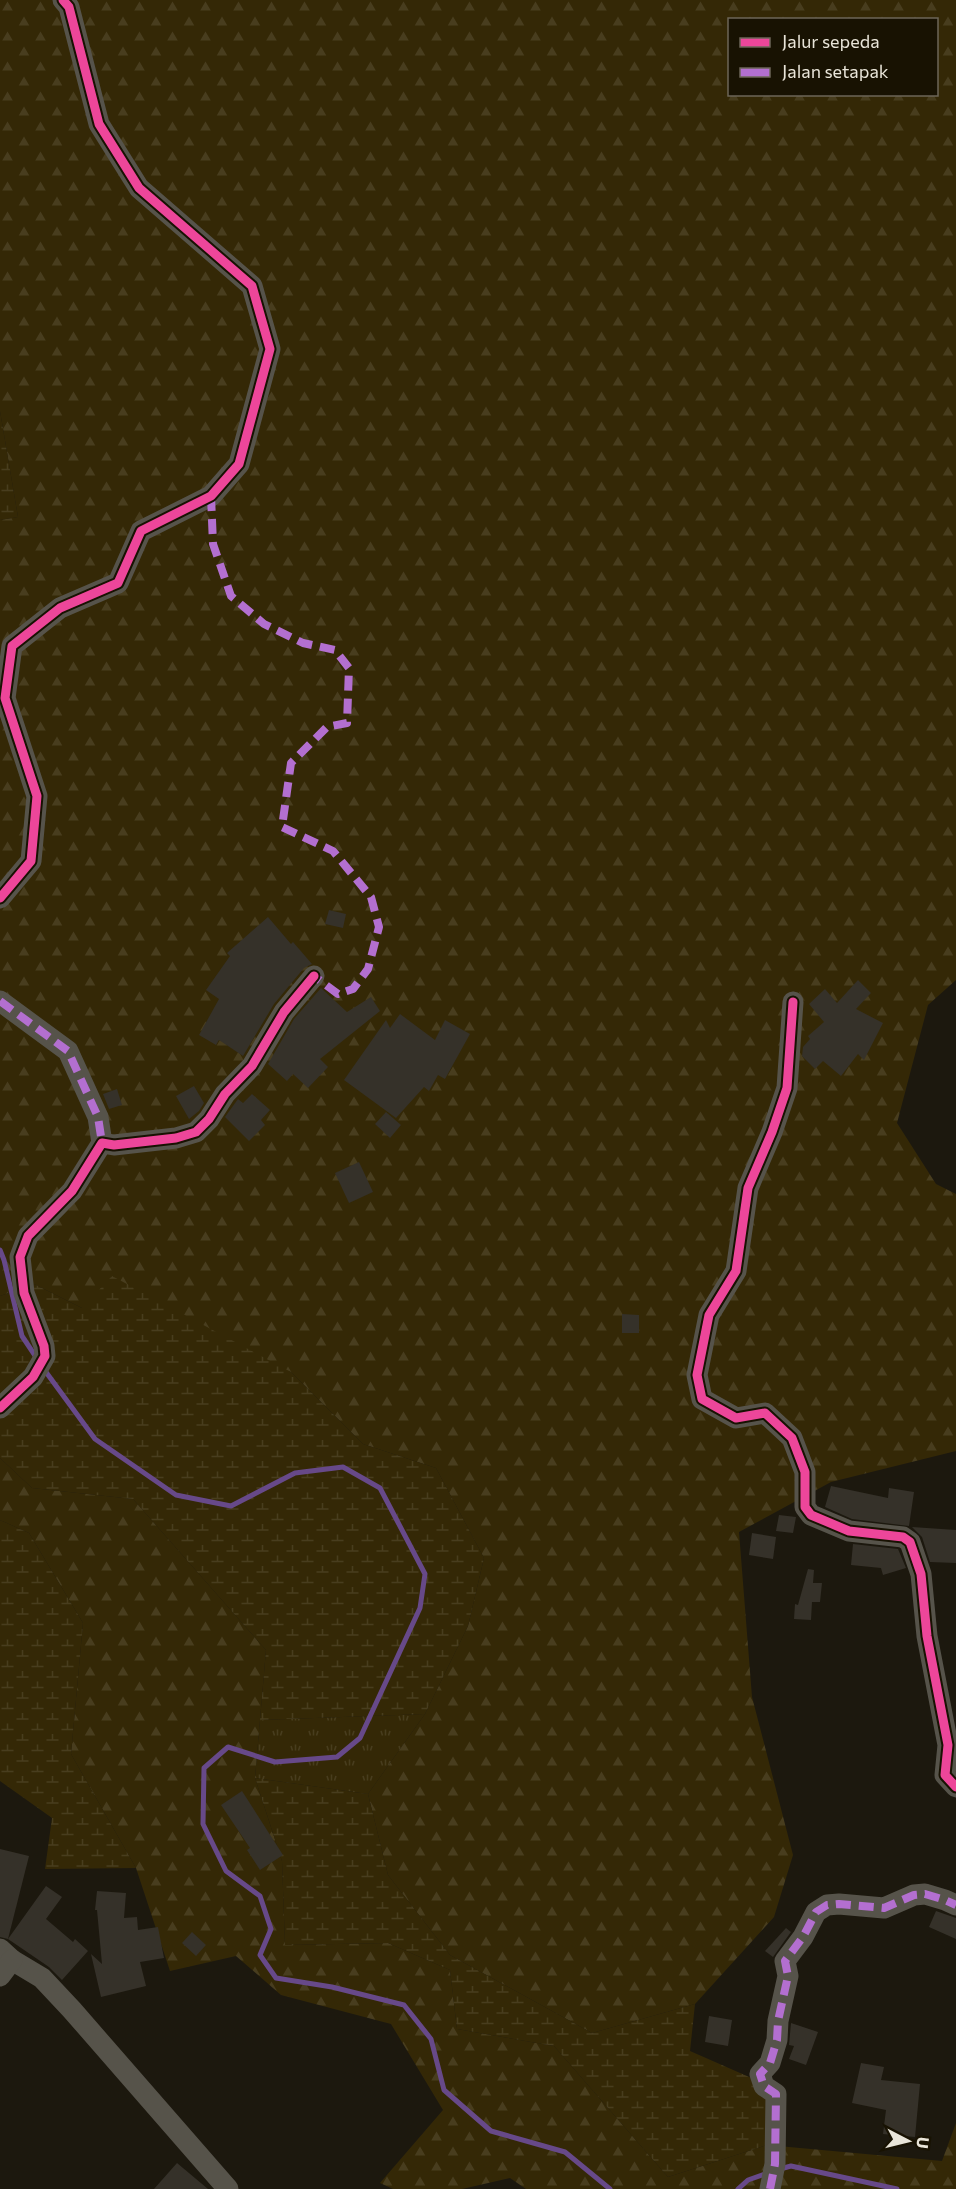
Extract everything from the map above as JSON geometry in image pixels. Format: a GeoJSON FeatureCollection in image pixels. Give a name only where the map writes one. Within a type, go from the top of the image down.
{"type":"FeatureCollection","features":[{"type":"Feature","properties":{"kind":"street"},"geometry":{"type":"LineString","coordinates":[[0,898],[31,861],[37,796],[5,698],[12,646],[60,608],[118,583],[141,531],[211,496],[239,464],[270,349],[252,286],[139,188],[99,124],[69,7],[63,0]]}},
{"type":"Feature","properties":{"kind":"street"},"geometry":{"type":"LineString","coordinates":[[102,1143],[114,1145],[176,1138],[196,1132],[209,1119],[225,1094],[252,1066],[284,1012],[314,976]]}},
{"type":"Feature","properties":{"kind":"street"},"geometry":{"type":"LineString","coordinates":[[0,1001],[68,1051],[98,1117],[102,1143],[72,1191],[28,1236],[20,1257],[24,1293],[44,1346],[45,1356],[33,1377],[0,1408]]}},
{"type":"Feature","properties":{"kind":"street"},"geometry":{"type":"LineString","coordinates":[[793,1002],[787,1088],[772,1132],[748,1188],[736,1271],[709,1316],[697,1375],[702,1399],[736,1418],[765,1413],[792,1438],[805,1472],[805,1507],[811,1515],[849,1531],[903,1537],[910,1542],[921,1574],[927,1636],[948,1745],[945,1774],[956,1787]]}},
{"type":"Feature","properties":{"kind":"street"},"geometry":{"type":"LineString","coordinates":[[770,2189],[775,2164],[776,2094],[764,2086],[760,2074],[770,2063],[777,2040],[778,2021],[788,1976],[785,1961],[803,1937],[816,1912],[827,1905],[838,1904],[884,1908],[914,1895],[925,1894],[956,1905]]}},
{"type":"Feature","properties":{"kind":"street"},"geometry":{"type":"LineString","coordinates":[[4,1962],[42,1978],[228,2189]]}},
{"type":"Feature","properties":{"kind":"green space"},"geometry":{"type":"Polygon","coordinates":[[[0,0],[956,0],[956,980],[928,1005],[897,1123],[936,1184],[956,1194],[956,1451],[831,1482],[739,1532],[752,1697],[793,1855],[774,1917],[695,2004],[592,2033],[450,1955],[388,1875],[368,1794],[425,1714],[468,1626],[484,1558],[436,1468],[363,1444],[291,1372],[82,1308],[34,1284],[0,1296],[0,520],[18,517],[0,411],[0,0]]]}},
{"type":"Feature","properties":{"kind":"green space"},"geometry":{"type":"Polygon","coordinates":[[[0,411],[18,517],[0,520],[0,411]]]}},
{"type":"Feature","properties":{"kind":"green space"},"geometry":{"type":"Polygon","coordinates":[[[112,1276],[291,1372],[363,1444],[436,1468],[484,1558],[468,1626],[425,1714],[260,1720],[266,1650],[133,1499],[32,1488],[0,1458],[0,1296],[34,1284],[82,1308],[112,1276]]]}},
{"type":"Feature","properties":{"kind":"green space"},"geometry":{"type":"Polygon","coordinates":[[[0,1458],[32,1488],[133,1499],[266,1650],[255,1778],[282,1861],[285,1945],[388,1943],[450,1970],[457,2029],[554,2046],[668,2177],[767,2145],[942,2161],[956,2123],[956,2189],[526,2189],[510,2178],[462,2189],[393,2189],[380,2183],[443,2110],[391,2024],[281,1995],[236,1956],[170,1971],[136,1868],[71,1754],[83,1623],[29,1533],[0,1520],[0,1458]]]}},
{"type":"Feature","properties":{"kind":"green space"},"geometry":{"type":"Polygon","coordinates":[[[0,1520],[29,1533],[83,1623],[71,1754],[136,1868],[45,1869],[52,1818],[0,1781],[0,1520]]]}},
{"type":"Feature","properties":{"kind":"green space"},"geometry":{"type":"Polygon","coordinates":[[[425,1714],[368,1794],[255,1778],[260,1720],[425,1714]]]}},
{"type":"Feature","properties":{"kind":"green space"},"geometry":{"type":"Polygon","coordinates":[[[255,1778],[368,1794],[388,1875],[450,1955],[592,2033],[695,2004],[690,2051],[770,2086],[767,2145],[668,2177],[554,2046],[457,2029],[450,1970],[388,1943],[285,1945],[282,1861],[255,1778]]]}},
{"type":"Feature","properties":{"kind":"building"},"geometry":{"type":"Polygon","coordinates":[[[329,910],[346,914],[343,928],[325,924],[329,910]]]}},
{"type":"Feature","properties":{"kind":"building"},"geometry":{"type":"Polygon","coordinates":[[[268,917],[312,964],[304,968],[274,1004],[243,1056],[219,1040],[216,1045],[199,1035],[219,999],[206,990],[230,956],[227,953],[268,917]]]}},
{"type":"Feature","properties":{"kind":"building"},"geometry":{"type":"Polygon","coordinates":[[[858,980],[871,993],[856,1009],[883,1023],[864,1060],[858,1054],[841,1076],[823,1061],[815,1069],[802,1056],[803,1047],[810,1039],[808,1036],[824,1022],[809,1004],[825,989],[837,1003],[858,980]]]}},
{"type":"Feature","properties":{"kind":"building"},"geometry":{"type":"Polygon","coordinates":[[[321,988],[347,1012],[371,997],[380,1011],[320,1059],[328,1067],[308,1088],[293,1074],[287,1081],[268,1064],[294,1019],[321,988]]]}},
{"type":"Feature","properties":{"kind":"building"},"geometry":{"type":"Polygon","coordinates":[[[400,1014],[435,1040],[445,1020],[470,1034],[445,1079],[438,1075],[429,1091],[424,1087],[396,1118],[344,1080],[386,1020],[390,1028],[400,1014]]]}},
{"type":"Feature","properties":{"kind":"building"},"geometry":{"type":"Polygon","coordinates":[[[194,1086],[204,1103],[199,1111],[189,1119],[176,1096],[194,1086]]]}},
{"type":"Feature","properties":{"kind":"building"},"geometry":{"type":"Polygon","coordinates":[[[117,1089],[122,1105],[109,1109],[103,1094],[117,1089]]]}},
{"type":"Feature","properties":{"kind":"building"},"geometry":{"type":"Polygon","coordinates":[[[252,1094],[270,1110],[261,1120],[265,1125],[249,1141],[225,1117],[238,1099],[243,1103],[252,1094]]]}},
{"type":"Feature","properties":{"kind":"building"},"geometry":{"type":"Polygon","coordinates":[[[386,1112],[401,1125],[390,1138],[375,1124],[386,1112]]]}},
{"type":"Feature","properties":{"kind":"building"},"geometry":{"type":"Polygon","coordinates":[[[359,1162],[373,1192],[349,1203],[335,1173],[359,1162]]]}},
{"type":"Feature","properties":{"kind":"building"},"geometry":{"type":"Polygon","coordinates":[[[622,1314],[639,1315],[639,1333],[622,1333],[622,1314]]]}},
{"type":"Feature","properties":{"kind":"building"},"geometry":{"type":"Polygon","coordinates":[[[831,1486],[888,1498],[889,1488],[914,1492],[909,1526],[852,1519],[825,1507],[831,1486]]]}},
{"type":"Feature","properties":{"kind":"building"},"geometry":{"type":"Polygon","coordinates":[[[779,1515],[796,1517],[793,1533],[776,1531],[779,1515]]]}},
{"type":"Feature","properties":{"kind":"building"},"geometry":{"type":"Polygon","coordinates":[[[912,1527],[956,1530],[956,1563],[930,1562],[922,1537],[912,1527]]]}},
{"type":"Feature","properties":{"kind":"building"},"geometry":{"type":"Polygon","coordinates":[[[752,1533],[776,1537],[773,1559],[749,1555],[752,1533]]]}},
{"type":"Feature","properties":{"kind":"building"},"geometry":{"type":"Polygon","coordinates":[[[853,1544],[898,1549],[906,1568],[883,1575],[881,1568],[851,1565],[853,1544]]]}},
{"type":"Feature","properties":{"kind":"building"},"geometry":{"type":"Polygon","coordinates":[[[808,1569],[814,1570],[813,1583],[822,1583],[820,1602],[812,1602],[811,1620],[794,1619],[795,1604],[798,1605],[808,1569]]]}},
{"type":"Feature","properties":{"kind":"building"},"geometry":{"type":"Polygon","coordinates":[[[242,1791],[283,1855],[260,1870],[247,1850],[250,1848],[221,1805],[242,1791]]]}},
{"type":"Feature","properties":{"kind":"building"},"geometry":{"type":"Polygon","coordinates":[[[0,1849],[29,1856],[8,1939],[0,1937],[0,1849]]]}},
{"type":"Feature","properties":{"kind":"building"},"geometry":{"type":"Polygon","coordinates":[[[46,1886],[62,1897],[46,1919],[73,1942],[75,1939],[88,1951],[62,1980],[49,1967],[8,1939],[46,1886]]]}},
{"type":"Feature","properties":{"kind":"building"},"geometry":{"type":"Polygon","coordinates":[[[97,1891],[126,1893],[124,1918],[137,1917],[138,1930],[158,1927],[164,1958],[140,1962],[146,1986],[101,1997],[91,1954],[102,1964],[97,1910],[95,1910],[97,1891]]]}},
{"type":"Feature","properties":{"kind":"building"},"geometry":{"type":"Polygon","coordinates":[[[936,1911],[956,1918],[956,1939],[929,1927],[936,1911]]]}},
{"type":"Feature","properties":{"kind":"building"},"geometry":{"type":"Polygon","coordinates":[[[786,1928],[791,1932],[773,1957],[765,1951],[786,1928]]]}},
{"type":"Feature","properties":{"kind":"building"},"geometry":{"type":"Polygon","coordinates":[[[192,1932],[206,1945],[196,1956],[182,1943],[192,1932]]]}},
{"type":"Feature","properties":{"kind":"building"},"geometry":{"type":"Polygon","coordinates":[[[709,2016],[732,2020],[728,2046],[705,2042],[709,2016]]]}},
{"type":"Feature","properties":{"kind":"building"},"geometry":{"type":"Polygon","coordinates":[[[791,2023],[818,2032],[806,2065],[789,2059],[794,2046],[789,2045],[791,2023]]]}},
{"type":"Feature","properties":{"kind":"building"},"geometry":{"type":"Polygon","coordinates":[[[861,2063],[884,2067],[881,2080],[920,2084],[915,2137],[883,2134],[886,2110],[852,2103],[861,2063]]]}},
{"type":"Feature","properties":{"kind":"building"},"geometry":{"type":"Polygon","coordinates":[[[177,2163],[208,2189],[154,2189],[177,2163]]]}},
{"type":"Feature","properties":{"kind":"waterway"},"geometry":{"type":"LineString","coordinates":[[0,1250],[22,1336],[38,1360]]}},
{"type":"Feature","properties":{"kind":"waterway"},"geometry":{"type":"LineString","coordinates":[[43,1368],[95,1439],[176,1495],[231,1506],[295,1473],[343,1467],[380,1488],[425,1574],[420,1608],[360,1738],[337,1757],[275,1762],[228,1747],[204,1768],[203,1824],[226,1871],[260,1896],[271,1929],[260,1955],[276,1978],[332,1987],[404,2005],[431,2039],[444,2090],[491,2131],[565,2152],[610,2189]]}},
{"type":"Feature","properties":{"kind":"waterway"},"geometry":{"type":"LineString","coordinates":[[780,2169],[791,2166],[897,2189]]}},
{"type":"Feature","properties":{"kind":"waterway"},"geometry":{"type":"LineString","coordinates":[[738,2189],[748,2180],[768,2173]]}},
{"type":"Feature","properties":{"kind":"marked path"},"geometry":{"type":"LineString","coordinates":[[211,496],[213,544],[231,596],[264,624],[303,643],[335,650],[349,668],[347,723],[327,727],[291,763],[282,827],[333,851],[371,897],[379,927],[368,969],[353,989],[338,994],[314,976],[310,981]]}},
{"type":"Feature","properties":{"kind":"marked path"},"geometry":{"type":"LineString","coordinates":[[0,1001],[68,1051],[98,1117],[102,1143]]}},
{"type":"Feature","properties":{"kind":"marked path"},"geometry":{"type":"LineString","coordinates":[[770,2189],[775,2164],[776,2094],[764,2086],[760,2074],[770,2063],[777,2040],[778,2021],[788,1976],[785,1961],[803,1937],[816,1912],[827,1905],[839,1904],[884,1908],[914,1895],[925,1894],[956,1905]]}},
{"type":"Feature","properties":{"kind":"cycle path"},"geometry":{"type":"LineString","coordinates":[[0,898],[31,861],[37,796],[5,698],[12,646],[60,608],[118,583],[141,531],[211,496],[239,464],[270,349],[252,286],[139,188],[99,124],[69,7],[63,0]]}},
{"type":"Feature","properties":{"kind":"cycle path"},"geometry":{"type":"LineString","coordinates":[[0,1408],[33,1377],[45,1356],[44,1346],[24,1293],[20,1257],[28,1236],[72,1191],[102,1143],[114,1145],[176,1138],[196,1132],[209,1119],[225,1094],[252,1066],[284,1012],[314,976]]}},
{"type":"Feature","properties":{"kind":"cycle path"},"geometry":{"type":"LineString","coordinates":[[793,1002],[787,1088],[772,1132],[748,1188],[736,1271],[709,1315],[697,1375],[702,1399],[736,1418],[765,1413],[792,1438],[805,1472],[805,1507],[811,1515],[849,1531],[903,1537],[910,1542],[921,1574],[927,1636],[948,1745],[945,1775],[956,1787]]}}]}
